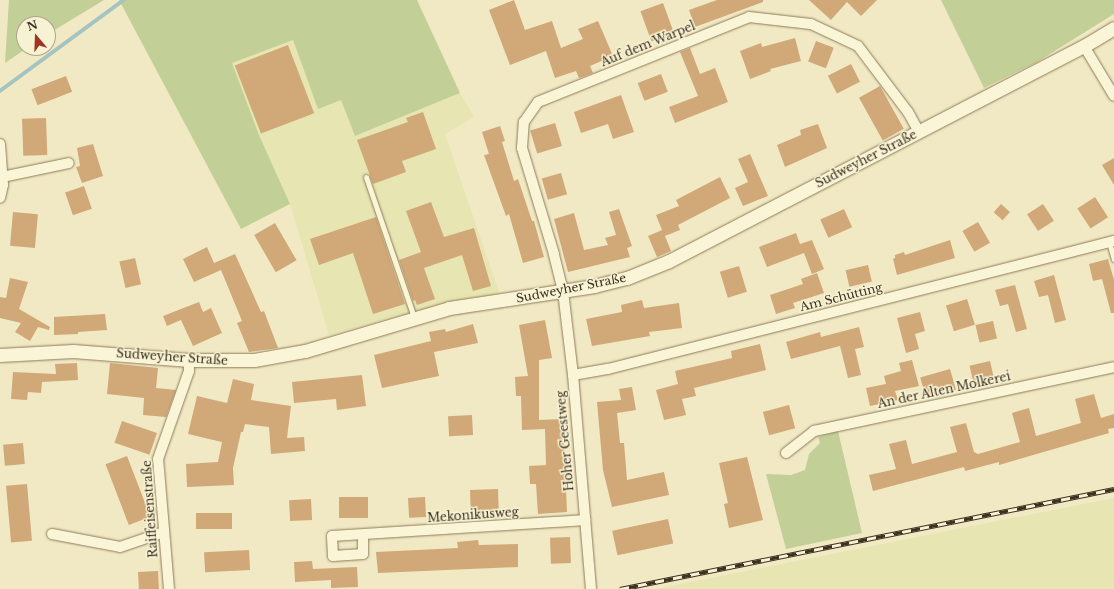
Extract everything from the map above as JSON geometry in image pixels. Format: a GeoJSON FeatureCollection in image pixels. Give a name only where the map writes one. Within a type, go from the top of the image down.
{"type":"FeatureCollection","features":[{"type":"Feature","properties":{"kind":"street","name":"Auf dem Warpel"},"geometry":{"type":"LineString","coordinates":[[563,291],[554,254],[522,148],[524,122],[538,102],[749,18],[811,24],[858,46],[908,112],[919,132]]}},
{"type":"Feature","properties":{"kind":"street","name":"Sudweyher Straße"},"geometry":{"type":"LineString","coordinates":[[0,355],[73,351],[189,360],[254,360],[327,345],[455,307],[594,286],[650,270],[1084,46],[1114,28]]}},
{"type":"Feature","properties":{"kind":"street"},"geometry":{"type":"LineString","coordinates":[[1084,46],[1114,96]]}},
{"type":"Feature","properties":{"kind":"street"},"geometry":{"type":"LineString","coordinates":[[0,144],[2,183],[0,198]]}},
{"type":"Feature","properties":{"kind":"street"},"geometry":{"type":"LineString","coordinates":[[2,183],[69,163]]}},
{"type":"Feature","properties":{"kind":"street","name":"Am Schütting"},"geometry":{"type":"LineString","coordinates":[[573,375],[616,367],[1111,241]]}},
{"type":"Feature","properties":{"kind":"street","name":"Hoher Geestweg"},"geometry":{"type":"LineString","coordinates":[[563,291],[573,375],[591,589]]}},
{"type":"Feature","properties":{"kind":"street","name":"Raiffeisenstraße"},"geometry":{"type":"LineString","coordinates":[[169,589],[158,459],[188,371],[189,360]]}},
{"type":"Feature","properties":{"kind":"street","name":"An der Alten Molkerei"},"geometry":{"type":"LineString","coordinates":[[786,453],[814,431],[1114,367]]}},
{"type":"Feature","properties":{"kind":"street","name":"Mekonikusweg"},"geometry":{"type":"LineString","coordinates":[[363,535],[585,520]]}},
{"type":"Feature","properties":{"kind":"street"},"geometry":{"type":"LineString","coordinates":[[52,534],[120,547],[164,532]]}},
{"type":"Feature","properties":{"kind":"lane"},"geometry":{"type":"LineString","coordinates":[[366,177],[415,318]]}},
{"type":"Feature","properties":{"kind":"lane"},"geometry":{"type":"LineString","coordinates":[[1111,241],[1114,259]]}},
{"type":"Feature","properties":{"kind":"shaded area"},"geometry":{"type":"Polygon","coordinates":[[[293,40],[318,108],[341,99],[356,136],[460,93],[474,117],[445,134],[500,295],[417,311],[329,335],[290,204],[259,135],[231,63],[293,40]]]}},
{"type":"Feature","properties":{"kind":"shaded area"},"geometry":{"type":"Polygon","coordinates":[[[1114,498],[1114,589],[656,589],[1114,498]]]}},
{"type":"Feature","properties":{"kind":"green space"},"geometry":{"type":"Polygon","coordinates":[[[9,0],[104,0],[56,29],[56,16],[16,16],[16,56],[5,63],[9,0]]]}},
{"type":"Feature","properties":{"kind":"green space"},"geometry":{"type":"Polygon","coordinates":[[[119,0],[417,0],[460,93],[355,136],[341,100],[318,109],[293,40],[232,63],[259,135],[290,204],[241,229],[119,0]]]}},
{"type":"Feature","properties":{"kind":"green space"},"geometry":{"type":"Polygon","coordinates":[[[941,0],[1114,0],[1114,14],[1037,62],[984,88],[941,0]]]}},
{"type":"Feature","properties":{"kind":"green space"},"geometry":{"type":"Polygon","coordinates":[[[838,431],[862,533],[786,549],[766,474],[791,475],[805,470],[809,454],[820,443],[818,437],[838,431]]]}},
{"type":"Feature","properties":{"kind":"building"},"geometry":{"type":"Polygon","coordinates":[[[514,0],[525,30],[552,21],[561,48],[583,39],[578,29],[598,21],[613,56],[590,66],[593,73],[579,78],[576,71],[555,78],[546,51],[510,65],[489,10],[514,0]]]}},
{"type":"Feature","properties":{"kind":"building"},"geometry":{"type":"Polygon","coordinates":[[[717,0],[763,0],[763,2],[695,27],[689,10],[717,0]]]}},
{"type":"Feature","properties":{"kind":"building"},"geometry":{"type":"Polygon","coordinates":[[[809,0],[877,0],[861,16],[847,2],[831,20],[809,0]]]}},
{"type":"Feature","properties":{"kind":"building"},"geometry":{"type":"Polygon","coordinates":[[[663,3],[674,33],[651,41],[640,11],[663,3]]]}},
{"type":"Feature","properties":{"kind":"building"},"geometry":{"type":"Polygon","coordinates":[[[795,38],[801,61],[770,69],[771,71],[750,79],[740,51],[761,43],[762,47],[795,38]]]}},
{"type":"Feature","properties":{"kind":"building"},"geometry":{"type":"Polygon","coordinates":[[[816,41],[834,48],[826,68],[808,62],[816,41]]]}},
{"type":"Feature","properties":{"kind":"building"},"geometry":{"type":"Polygon","coordinates":[[[288,45],[314,113],[261,134],[235,65],[288,45]]]}},
{"type":"Feature","properties":{"kind":"building"},"geometry":{"type":"Polygon","coordinates":[[[690,48],[700,74],[715,68],[728,102],[675,123],[669,107],[698,96],[680,52],[690,48]]]}},
{"type":"Feature","properties":{"kind":"building"},"geometry":{"type":"Polygon","coordinates":[[[851,64],[860,82],[837,94],[828,76],[851,64]]]}},
{"type":"Feature","properties":{"kind":"building"},"geometry":{"type":"Polygon","coordinates":[[[661,74],[668,92],[644,101],[638,83],[661,74]]]}},
{"type":"Feature","properties":{"kind":"building"},"geometry":{"type":"Polygon","coordinates":[[[66,76],[72,92],[38,105],[31,89],[66,76]]]}},
{"type":"Feature","properties":{"kind":"building"},"geometry":{"type":"Polygon","coordinates":[[[880,86],[904,129],[883,140],[859,98],[880,86]]]}},
{"type":"Feature","properties":{"kind":"building"},"geometry":{"type":"Polygon","coordinates":[[[621,95],[634,132],[613,139],[608,124],[581,133],[574,112],[621,95]]]}},
{"type":"Feature","properties":{"kind":"building"},"geometry":{"type":"Polygon","coordinates":[[[423,112],[436,149],[402,161],[406,172],[373,184],[357,140],[408,122],[406,118],[423,112]]]}},
{"type":"Feature","properties":{"kind":"building"},"geometry":{"type":"Polygon","coordinates":[[[46,118],[47,155],[23,156],[22,119],[46,118]]]}},
{"type":"Feature","properties":{"kind":"building"},"geometry":{"type":"Polygon","coordinates":[[[555,123],[562,146],[537,154],[530,131],[555,123]]]}},
{"type":"Feature","properties":{"kind":"building"},"geometry":{"type":"Polygon","coordinates":[[[818,124],[827,148],[785,167],[777,145],[801,135],[800,130],[818,124]]]}},
{"type":"Feature","properties":{"kind":"building"},"geometry":{"type":"Polygon","coordinates":[[[500,126],[505,141],[502,142],[514,181],[518,179],[532,221],[534,221],[544,257],[523,263],[509,214],[506,216],[484,155],[489,154],[482,132],[500,126]]]}},
{"type":"Feature","properties":{"kind":"building"},"geometry":{"type":"Polygon","coordinates":[[[93,144],[103,176],[82,183],[76,167],[80,166],[77,148],[93,144]]]}},
{"type":"Feature","properties":{"kind":"building"},"geometry":{"type":"Polygon","coordinates":[[[750,154],[768,196],[743,206],[735,188],[748,182],[738,159],[750,154]]]}},
{"type":"Feature","properties":{"kind":"building"},"geometry":{"type":"Polygon","coordinates":[[[1114,158],[1114,185],[1102,165],[1114,158]]]}},
{"type":"Feature","properties":{"kind":"building"},"geometry":{"type":"Polygon","coordinates":[[[561,173],[567,194],[548,200],[542,179],[561,173]]]}},
{"type":"Feature","properties":{"kind":"building"},"geometry":{"type":"Polygon","coordinates":[[[720,177],[730,198],[678,225],[680,230],[665,236],[671,251],[657,257],[648,236],[662,230],[656,215],[679,206],[676,200],[720,177]]]}},
{"type":"Feature","properties":{"kind":"building"},"geometry":{"type":"Polygon","coordinates":[[[84,186],[92,209],[73,215],[65,193],[84,186]]]}},
{"type":"Feature","properties":{"kind":"building"},"geometry":{"type":"Polygon","coordinates":[[[1095,197],[1108,217],[1090,229],[1077,208],[1095,197]]]}},
{"type":"Feature","properties":{"kind":"building"},"geometry":{"type":"Polygon","coordinates":[[[431,202],[444,237],[474,228],[491,286],[473,291],[462,255],[424,268],[435,299],[417,305],[415,300],[413,301],[399,260],[421,252],[406,211],[431,202]]]}},
{"type":"Feature","properties":{"kind":"building"},"geometry":{"type":"Polygon","coordinates":[[[1001,204],[1010,212],[1003,220],[994,212],[1001,204]]]}},
{"type":"Feature","properties":{"kind":"building"},"geometry":{"type":"Polygon","coordinates":[[[1043,204],[1054,221],[1038,231],[1027,214],[1043,204]]]}},
{"type":"Feature","properties":{"kind":"building"},"geometry":{"type":"Polygon","coordinates":[[[619,209],[632,246],[627,248],[630,257],[568,272],[554,219],[574,213],[584,250],[608,245],[605,238],[616,235],[609,212],[619,209]]]}},
{"type":"Feature","properties":{"kind":"building"},"geometry":{"type":"Polygon","coordinates":[[[844,209],[852,227],[828,238],[820,220],[844,209]]]}},
{"type":"Feature","properties":{"kind":"building"},"geometry":{"type":"Polygon","coordinates":[[[13,212],[38,214],[35,248],[10,246],[13,212]]]}},
{"type":"Feature","properties":{"kind":"building"},"geometry":{"type":"Polygon","coordinates":[[[376,217],[405,304],[373,314],[353,253],[319,265],[310,239],[376,217]]]}},
{"type":"Feature","properties":{"kind":"building"},"geometry":{"type":"Polygon","coordinates":[[[978,222],[990,243],[974,252],[962,231],[978,222]]]}},
{"type":"Feature","properties":{"kind":"building"},"geometry":{"type":"Polygon","coordinates":[[[275,223],[296,260],[276,272],[254,235],[275,223]]]}},
{"type":"Feature","properties":{"kind":"building"},"geometry":{"type":"Polygon","coordinates":[[[796,233],[800,244],[812,240],[824,269],[812,274],[804,253],[767,267],[759,247],[796,233]]]}},
{"type":"Feature","properties":{"kind":"building"},"geometry":{"type":"Polygon","coordinates":[[[950,240],[955,258],[897,275],[893,259],[895,258],[895,255],[904,252],[905,255],[950,240]]]}},
{"type":"Feature","properties":{"kind":"building"},"geometry":{"type":"Polygon","coordinates":[[[207,247],[214,263],[235,254],[261,312],[264,311],[278,348],[249,352],[237,323],[242,321],[221,270],[194,282],[183,259],[207,247]]]}},
{"type":"Feature","properties":{"kind":"building"},"geometry":{"type":"Polygon","coordinates":[[[135,258],[141,284],[125,288],[119,262],[135,258]]]}},
{"type":"Feature","properties":{"kind":"building"},"geometry":{"type":"Polygon","coordinates":[[[1108,259],[1114,280],[1114,313],[1111,313],[1102,279],[1093,281],[1089,264],[1108,259]]]}},
{"type":"Feature","properties":{"kind":"building"},"geometry":{"type":"Polygon","coordinates":[[[868,265],[872,282],[849,287],[846,270],[868,265]]]}},
{"type":"Feature","properties":{"kind":"building"},"geometry":{"type":"Polygon","coordinates":[[[739,266],[747,292],[728,298],[720,272],[739,266]]]}},
{"type":"Feature","properties":{"kind":"building"},"geometry":{"type":"Polygon","coordinates":[[[817,273],[824,293],[793,303],[795,308],[776,314],[770,295],[803,284],[801,279],[817,273]]]}},
{"type":"Feature","properties":{"kind":"building"},"geometry":{"type":"Polygon","coordinates":[[[1054,275],[1066,320],[1055,323],[1048,295],[1039,297],[1034,281],[1054,275]]]}},
{"type":"Feature","properties":{"kind":"building"},"geometry":{"type":"Polygon","coordinates":[[[10,278],[28,282],[19,309],[50,327],[49,330],[38,327],[30,341],[15,332],[21,323],[0,318],[0,297],[6,298],[10,278]]]}},
{"type":"Feature","properties":{"kind":"building"},"geometry":{"type":"Polygon","coordinates":[[[1015,285],[1027,329],[1016,332],[1008,304],[1000,306],[995,290],[1015,285]]]}},
{"type":"Feature","properties":{"kind":"building"},"geometry":{"type":"Polygon","coordinates":[[[967,299],[975,325],[954,331],[946,305],[967,299]]]}},
{"type":"Feature","properties":{"kind":"building"},"geometry":{"type":"Polygon","coordinates":[[[642,300],[644,308],[679,303],[682,328],[649,332],[650,336],[592,346],[586,319],[622,312],[621,305],[642,300]]]}},
{"type":"Feature","properties":{"kind":"building"},"geometry":{"type":"Polygon","coordinates":[[[199,302],[203,312],[211,308],[222,333],[193,346],[181,320],[167,326],[163,316],[199,302]]]}},
{"type":"Feature","properties":{"kind":"building"},"geometry":{"type":"Polygon","coordinates":[[[920,312],[925,331],[915,334],[919,349],[906,353],[897,318],[920,312]]]}},
{"type":"Feature","properties":{"kind":"building"},"geometry":{"type":"Polygon","coordinates":[[[105,314],[107,330],[78,332],[78,334],[54,335],[54,317],[105,314]]]}},
{"type":"Feature","properties":{"kind":"building"},"geometry":{"type":"Polygon","coordinates":[[[545,320],[552,358],[539,360],[539,420],[563,419],[567,512],[538,514],[536,484],[530,484],[529,466],[546,465],[545,429],[522,430],[521,396],[516,396],[515,377],[528,376],[519,325],[545,320]]]}},
{"type":"Feature","properties":{"kind":"building"},"geometry":{"type":"Polygon","coordinates":[[[993,321],[997,339],[980,343],[975,325],[993,321]]]}},
{"type":"Feature","properties":{"kind":"building"},"geometry":{"type":"Polygon","coordinates":[[[473,324],[478,343],[434,352],[439,376],[382,388],[374,355],[431,341],[429,332],[445,329],[446,332],[473,324]]]}},
{"type":"Feature","properties":{"kind":"building"},"geometry":{"type":"Polygon","coordinates":[[[859,327],[864,347],[855,349],[861,375],[848,378],[840,346],[791,359],[786,342],[820,332],[821,337],[859,327]]]}},
{"type":"Feature","properties":{"kind":"building"},"geometry":{"type":"Polygon","coordinates":[[[760,344],[766,370],[694,388],[696,396],[682,399],[686,415],[664,420],[656,390],[678,384],[675,371],[732,358],[731,351],[760,344]]]}},
{"type":"Feature","properties":{"kind":"building"},"geometry":{"type":"Polygon","coordinates":[[[912,360],[919,386],[895,391],[898,400],[870,406],[866,388],[886,384],[884,376],[901,371],[899,363],[912,360]]]}},
{"type":"Feature","properties":{"kind":"building"},"geometry":{"type":"Polygon","coordinates":[[[990,361],[994,378],[973,382],[970,366],[990,361]]]}},
{"type":"Feature","properties":{"kind":"building"},"geometry":{"type":"Polygon","coordinates":[[[77,363],[78,380],[42,382],[41,393],[28,392],[27,400],[11,399],[13,372],[56,374],[55,364],[77,363]]]}},
{"type":"Feature","properties":{"kind":"building"},"geometry":{"type":"Polygon","coordinates":[[[110,363],[158,368],[156,388],[176,390],[166,417],[143,415],[144,398],[107,394],[110,363]]]}},
{"type":"Feature","properties":{"kind":"building"},"geometry":{"type":"Polygon","coordinates":[[[950,369],[956,390],[926,399],[920,378],[950,369]]]}},
{"type":"Feature","properties":{"kind":"building"},"geometry":{"type":"Polygon","coordinates":[[[362,375],[366,406],[337,410],[336,399],[294,403],[292,382],[362,375]]]}},
{"type":"Feature","properties":{"kind":"building"},"geometry":{"type":"Polygon","coordinates":[[[233,379],[254,384],[251,400],[291,406],[287,438],[304,437],[305,451],[271,454],[269,427],[245,424],[243,432],[241,432],[233,468],[234,485],[187,487],[186,464],[218,462],[222,442],[188,434],[197,396],[227,403],[233,379]]]}},
{"type":"Feature","properties":{"kind":"building"},"geometry":{"type":"Polygon","coordinates":[[[632,387],[636,410],[617,413],[620,443],[624,443],[627,480],[664,472],[669,495],[612,507],[603,470],[597,402],[621,400],[619,389],[632,387]]]}},
{"type":"Feature","properties":{"kind":"building"},"geometry":{"type":"Polygon","coordinates":[[[1094,394],[1101,418],[1114,414],[1114,428],[1108,429],[1109,433],[999,465],[999,462],[965,471],[964,467],[873,491],[869,475],[896,469],[889,444],[906,440],[912,464],[957,452],[950,427],[966,423],[974,452],[978,454],[1020,442],[1012,413],[1029,408],[1036,436],[1081,423],[1075,399],[1094,394]]]}},
{"type":"Feature","properties":{"kind":"building"},"geometry":{"type":"Polygon","coordinates":[[[789,405],[795,428],[769,435],[763,412],[789,405]]]}},
{"type":"Feature","properties":{"kind":"building"},"geometry":{"type":"Polygon","coordinates":[[[472,415],[473,435],[449,436],[448,416],[472,415]]]}},
{"type":"Feature","properties":{"kind":"building"},"geometry":{"type":"Polygon","coordinates":[[[122,421],[157,433],[149,455],[115,443],[122,421]]]}},
{"type":"Feature","properties":{"kind":"building"},"geometry":{"type":"Polygon","coordinates":[[[23,443],[25,464],[5,466],[3,445],[23,443]]]}},
{"type":"Feature","properties":{"kind":"building"},"geometry":{"type":"Polygon","coordinates":[[[127,456],[150,517],[129,525],[106,464],[127,456]]]}},
{"type":"Feature","properties":{"kind":"building"},"geometry":{"type":"Polygon","coordinates":[[[747,457],[763,520],[729,528],[724,504],[728,503],[719,463],[747,457]]]}},
{"type":"Feature","properties":{"kind":"building"},"geometry":{"type":"Polygon","coordinates":[[[27,484],[32,541],[11,543],[6,486],[27,484]]]}},
{"type":"Feature","properties":{"kind":"building"},"geometry":{"type":"Polygon","coordinates":[[[498,489],[499,514],[471,515],[470,490],[498,489]]]}},
{"type":"Feature","properties":{"kind":"building"},"geometry":{"type":"Polygon","coordinates":[[[339,497],[368,497],[368,518],[339,518],[339,497]]]}},
{"type":"Feature","properties":{"kind":"building"},"geometry":{"type":"Polygon","coordinates":[[[425,497],[426,517],[409,518],[408,498],[425,497]]]}},
{"type":"Feature","properties":{"kind":"building"},"geometry":{"type":"Polygon","coordinates":[[[311,499],[312,520],[290,521],[289,500],[311,499]]]}},
{"type":"Feature","properties":{"kind":"building"},"geometry":{"type":"Polygon","coordinates":[[[196,513],[232,513],[232,529],[196,529],[196,513]]]}},
{"type":"Feature","properties":{"kind":"building"},"geometry":{"type":"Polygon","coordinates":[[[668,519],[673,543],[617,555],[612,531],[668,519]]]}},
{"type":"Feature","properties":{"kind":"building"},"geometry":{"type":"Polygon","coordinates":[[[570,537],[571,563],[551,564],[550,538],[570,537]]]}},
{"type":"Feature","properties":{"kind":"building"},"geometry":{"type":"Polygon","coordinates":[[[478,540],[479,545],[518,544],[518,567],[378,573],[376,552],[458,548],[457,542],[478,540]]]}},
{"type":"Feature","properties":{"kind":"building"},"geometry":{"type":"Polygon","coordinates":[[[249,550],[250,570],[205,572],[204,552],[249,550]]]}},
{"type":"Feature","properties":{"kind":"building"},"geometry":{"type":"Polygon","coordinates":[[[312,561],[313,569],[357,567],[358,587],[331,588],[331,580],[295,582],[294,562],[312,561]]]}},
{"type":"Feature","properties":{"kind":"building"},"geometry":{"type":"Polygon","coordinates":[[[158,571],[159,589],[139,589],[138,572],[158,571]]]}},
{"type":"Feature","properties":{"kind":"waterway"},"geometry":{"type":"LineString","coordinates":[[0,91],[124,0]]}},
{"type":"Feature","properties":{"kind":"railway"},"geometry":{"type":"LineString","coordinates":[[620,589],[1114,489]]}}]}
